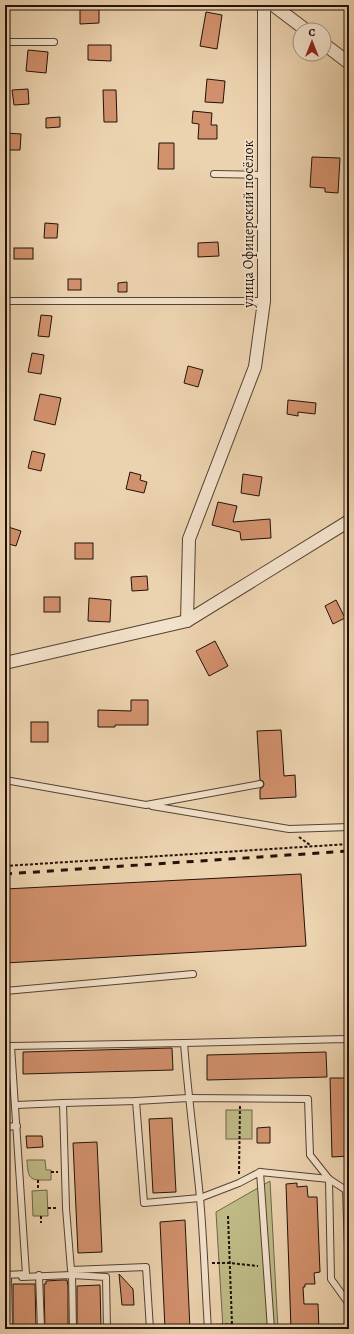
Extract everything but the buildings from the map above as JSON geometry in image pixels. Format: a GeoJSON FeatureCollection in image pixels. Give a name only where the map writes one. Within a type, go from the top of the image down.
{"type":"FeatureCollection","features":[{"type":"Feature","properties":{"kind":"street","name":"улица Офицерский посёлок"},"geometry":{"type":"LineString","coordinates":[[187,621],[189,539],[255,367],[264,301],[264,5]]}},
{"type":"Feature","properties":{"kind":"street"},"geometry":{"type":"LineString","coordinates":[[273,5],[295,22]]}},
{"type":"Feature","properties":{"kind":"street"},"geometry":{"type":"LineString","coordinates":[[332,50],[349,63]]}},
{"type":"Feature","properties":{"kind":"street"},"geometry":{"type":"LineString","coordinates":[[5,663],[187,621],[349,522]]}},
{"type":"Feature","properties":{"kind":"lane"},"geometry":{"type":"LineString","coordinates":[[5,42],[54,42]]}},
{"type":"Feature","properties":{"kind":"lane"},"geometry":{"type":"LineString","coordinates":[[214,174],[263,175]]}},
{"type":"Feature","properties":{"kind":"lane"},"geometry":{"type":"LineString","coordinates":[[5,301],[264,301]]}},
{"type":"Feature","properties":{"kind":"lane"},"geometry":{"type":"LineString","coordinates":[[5,780],[289,829],[349,827]]}},
{"type":"Feature","properties":{"kind":"lane"},"geometry":{"type":"LineString","coordinates":[[146,805],[260,784]]}},
{"type":"Feature","properties":{"kind":"lane"},"geometry":{"type":"LineString","coordinates":[[5,991],[193,974]]}},
{"type":"Feature","properties":{"kind":"lane"},"geometry":{"type":"LineString","coordinates":[[26,1274],[11,1046],[346,1039],[349,1046]]}},
{"type":"Feature","properties":{"kind":"lane"},"geometry":{"type":"LineString","coordinates":[[184,1043],[188,1098],[200,1198],[208,1327]]}},
{"type":"Feature","properties":{"kind":"lane"},"geometry":{"type":"LineString","coordinates":[[16,1105],[136,1102],[188,1098],[308,1099],[310,1155],[329,1179],[347,1191],[349,1278]]}},
{"type":"Feature","properties":{"kind":"lane"},"geometry":{"type":"LineString","coordinates":[[136,1102],[144,1203],[200,1198],[239,1183],[260,1172],[329,1179]]}},
{"type":"Feature","properties":{"kind":"lane"},"geometry":{"type":"LineString","coordinates":[[62,1103],[66,1208],[72,1273],[73,1329]]}},
{"type":"Feature","properties":{"kind":"lane"},"geometry":{"type":"LineString","coordinates":[[5,1127],[17,1126]]}},
{"type":"Feature","properties":{"kind":"lane"},"geometry":{"type":"LineString","coordinates":[[260,1172],[271,1329]]}},
{"type":"Feature","properties":{"kind":"lane"},"geometry":{"type":"LineString","coordinates":[[329,1179],[331,1279],[349,1304]]}},
{"type":"Feature","properties":{"kind":"lane"},"geometry":{"type":"LineString","coordinates":[[6,1277],[146,1267],[150,1329]]}},
{"type":"Feature","properties":{"kind":"lane"},"geometry":{"type":"LineString","coordinates":[[6,1277],[26,1274],[72,1273],[106,1277],[107,1329]]}},
{"type":"Feature","properties":{"kind":"lane"},"geometry":{"type":"LineString","coordinates":[[39,1275],[41,1329]]}},
{"type":"Feature","properties":{"kind":"lane"},"geometry":{"type":"LineString","coordinates":[[6,1277],[10,1329]]}},
{"type":"Feature","properties":{"kind":"path"},"geometry":{"type":"LineString","coordinates":[[5,866],[349,844]]}},
{"type":"Feature","properties":{"kind":"path"},"geometry":{"type":"LineString","coordinates":[[239,1183],[240,1099]]}},
{"type":"Feature","properties":{"kind":"path"},"geometry":{"type":"LineString","coordinates":[[38,1180],[38,1190]]}},
{"type":"Feature","properties":{"kind":"path"},"geometry":{"type":"LineString","coordinates":[[41,1216],[41,1223]]}},
{"type":"Feature","properties":{"kind":"path"},"geometry":{"type":"LineString","coordinates":[[228,1216],[232,1324],[236,1329]]}},
{"type":"Feature","properties":{"kind":"path"},"geometry":{"type":"LineString","coordinates":[[205,1264],[229,1263],[266,1267]]}},
{"type":"Feature","properties":{"kind":"path"},"geometry":{"type":"LineString","coordinates":[[208,1327],[232,1324]]}},
{"type":"Feature","properties":{"kind":"shaded area"},"geometry":{"type":"Polygon","coordinates":[[[226,1110],[252,1110],[252,1139],[226,1139],[226,1110]]]}},
{"type":"Feature","properties":{"kind":"shaded area"},"geometry":{"type":"Polygon","coordinates":[[[27,1160],[45,1160],[46,1170],[51,1170],[51,1180],[39,1180],[32,1178],[28,1172],[27,1160]]]}},
{"type":"Feature","properties":{"kind":"shaded area"},"geometry":{"type":"Polygon","coordinates":[[[270,1181],[278,1329],[223,1329],[216,1212],[270,1181]]]}},
{"type":"Feature","properties":{"kind":"shaded area"},"geometry":{"type":"Polygon","coordinates":[[[47,1190],[48,1216],[33,1216],[32,1191],[47,1190]]]}},
{"type":"Feature","properties":{"kind":"railway"},"geometry":{"type":"LineString","coordinates":[[5,874],[349,851]]}}]}
